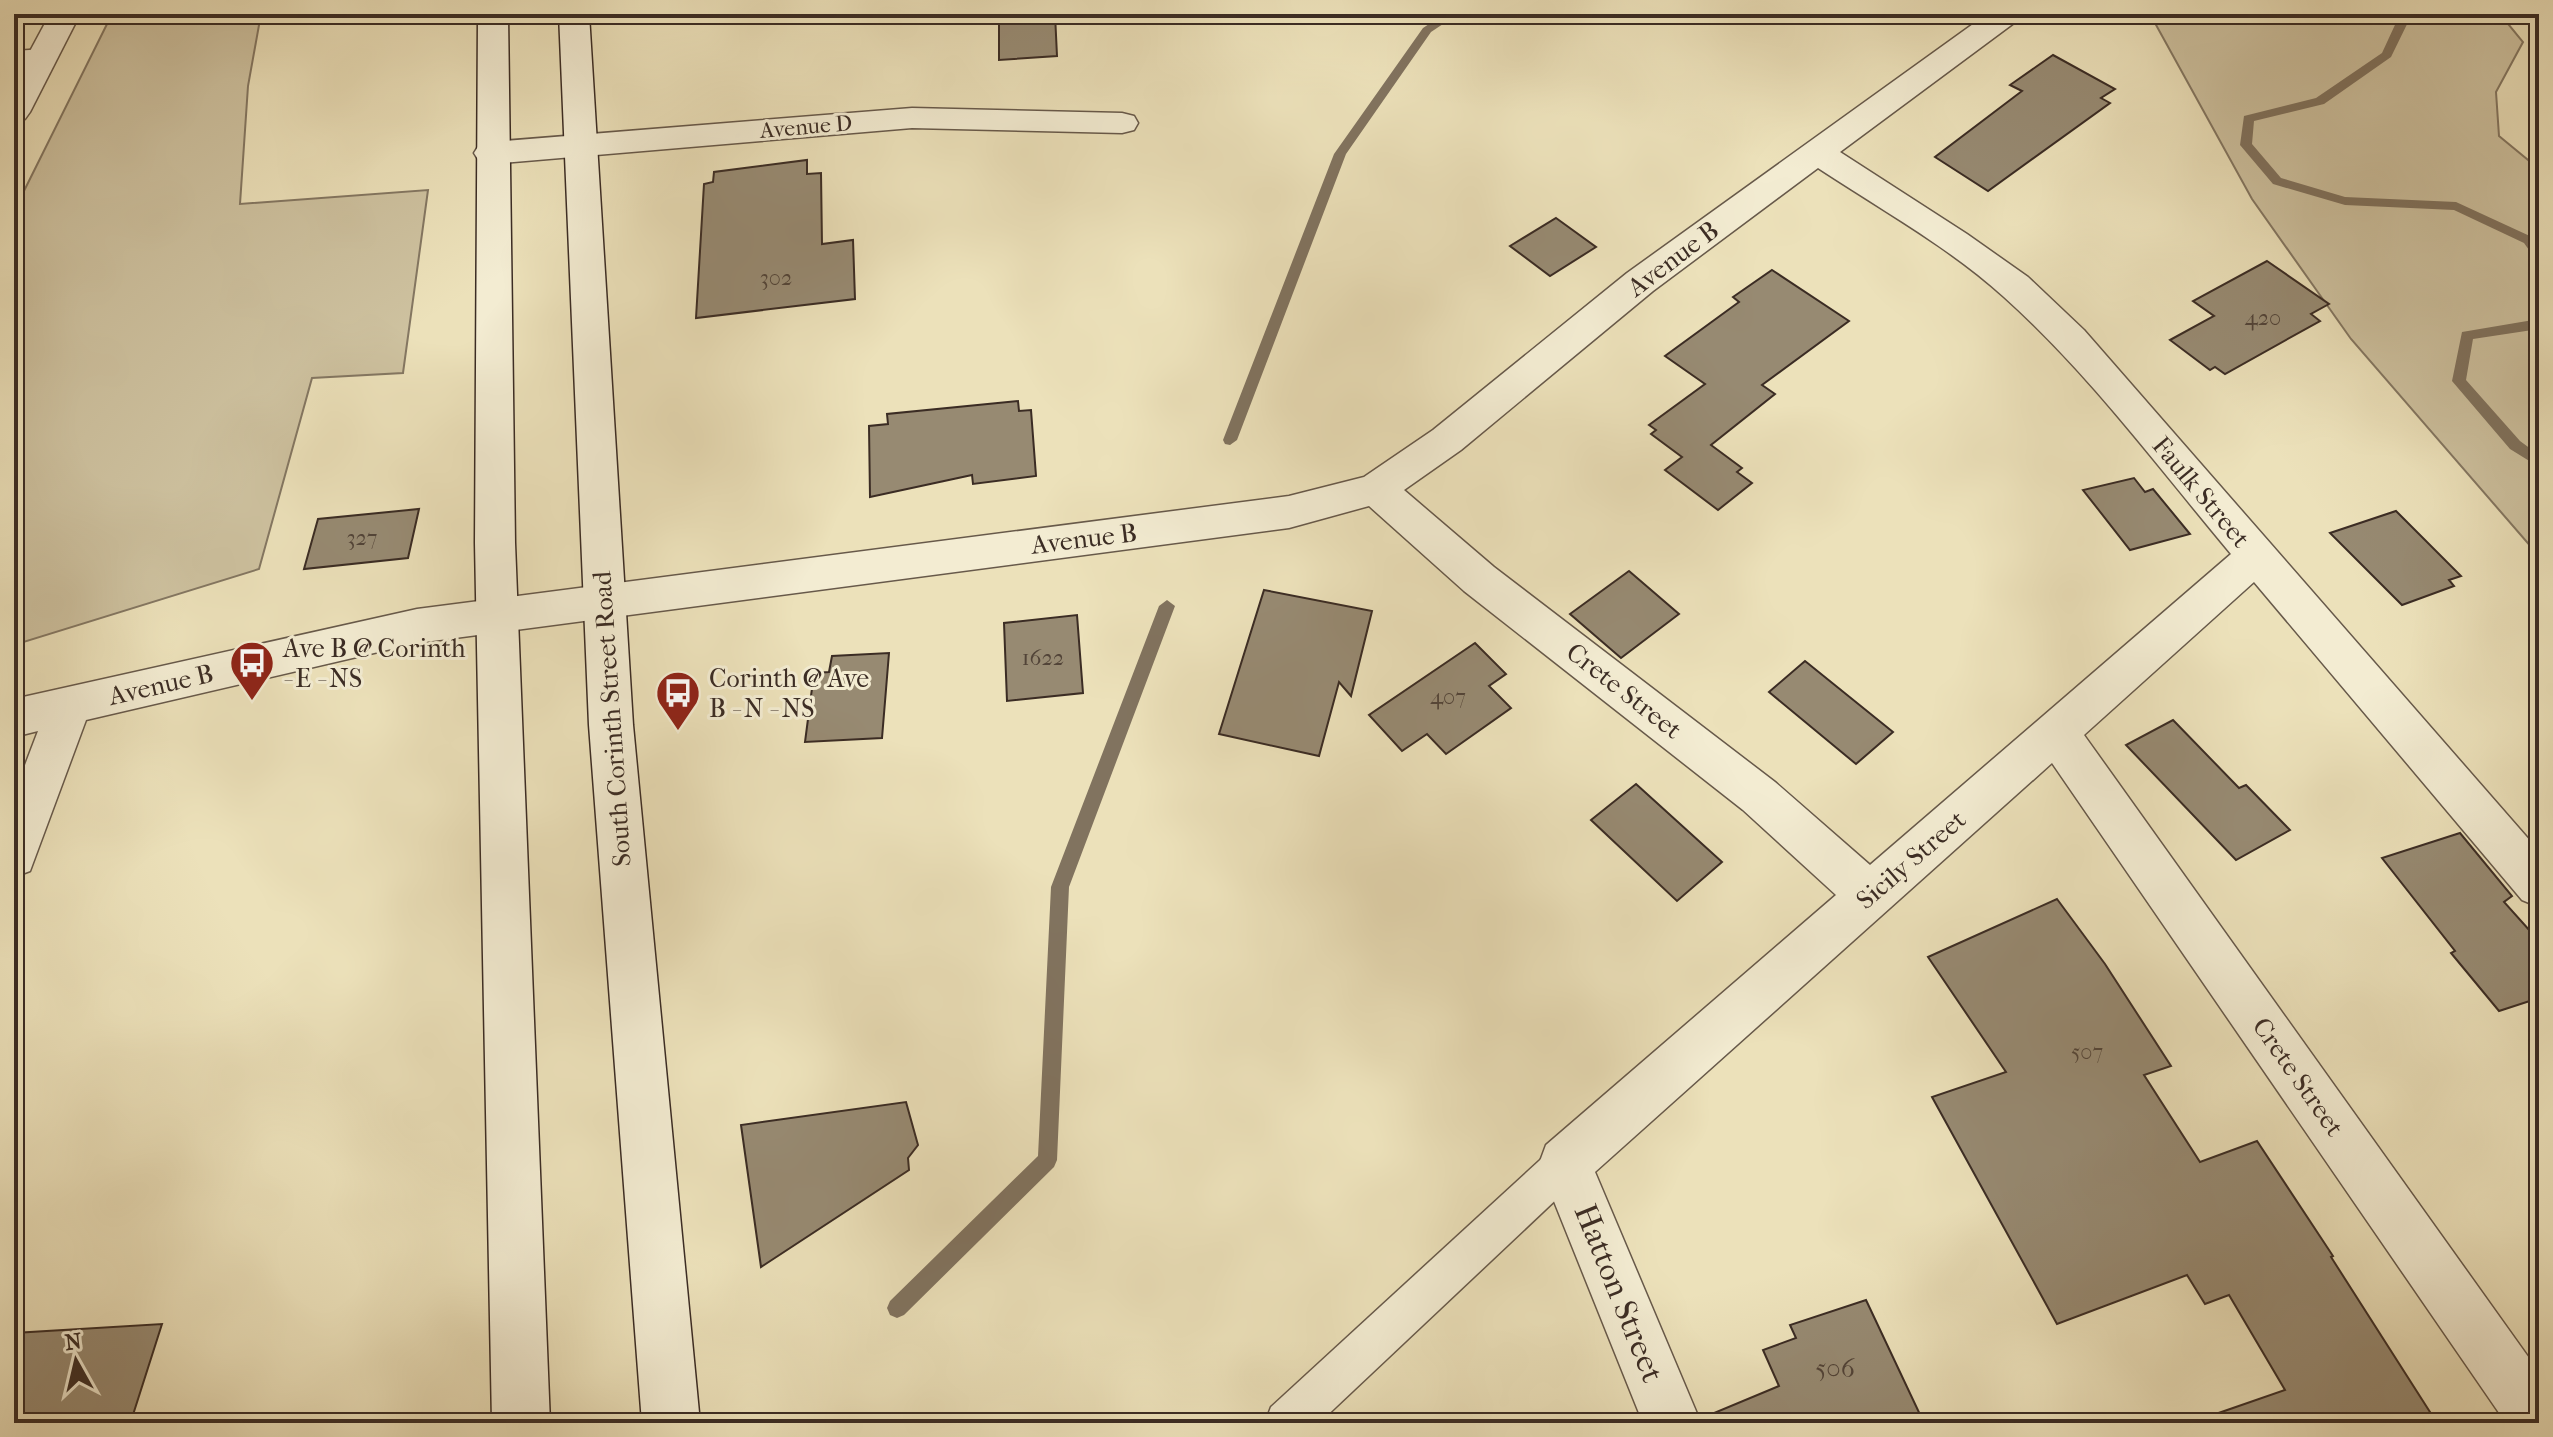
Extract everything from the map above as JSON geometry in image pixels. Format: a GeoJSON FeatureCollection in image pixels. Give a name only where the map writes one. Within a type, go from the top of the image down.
{"type":"FeatureCollection","features":[{"type":"Feature","properties":{"kind":"street"},"geometry":{"type":"LineString","coordinates":[[14,112],[29,57],[65,14]]}},
{"type":"Feature","properties":{"kind":"street"},"geometry":{"type":"LineString","coordinates":[[493,14],[491,153],[496,614],[521,1423]]}},
{"type":"Feature","properties":{"kind":"street","name":"Avenue B"},"geometry":{"type":"LineString","coordinates":[[14,718],[417,626],[1289,512],[1376,489],[1447,440],[1640,282],[2007,14]]}},
{"type":"Feature","properties":{"kind":"street","name":"South Corinth Street Road"},"geometry":{"type":"LineString","coordinates":[[584,15],[580,147],[602,600],[671,1423]]}},
{"type":"Feature","properties":{"kind":"street","name":"Avenue D"},"geometry":{"type":"LineString","coordinates":[[491,153],[912,118],[1122,123]]}},
{"type":"Feature","properties":{"kind":"street","name":"Faulk Street"},"geometry":{"type":"LineString","coordinates":[[1817,152],[1955,242],[2015,286],[2071,339],[2539,885]]}},
{"type":"Feature","properties":{"kind":"street","name":"Crete Street"},"geometry":{"type":"LineString","coordinates":[[1376,489],[1479,579],[1759,796],[1870,895]]}},
{"type":"Feature","properties":{"kind":"street","name":"Sicily Street"},"geometry":{"type":"LineString","coordinates":[[1565,1164],[2256,556]]}},
{"type":"Feature","properties":{"kind":"street"},"geometry":{"type":"LineString","coordinates":[[14,856],[69,706]]}},
{"type":"Feature","properties":{"kind":"street","name":"Crete Street"},"geometry":{"type":"LineString","coordinates":[[2057,733],[2539,1421]]}},
{"type":"Feature","properties":{"kind":"street","name":"Hatton Street"},"geometry":{"type":"LineString","coordinates":[[1565,1164],[1672,1423]]}},
{"type":"Feature","properties":{"kind":"lane"},"geometry":{"type":"LineString","coordinates":[[1287,1423],[1565,1164]]}},
{"type":"Feature","properties":{"kind":"shaded area"},"geometry":{"type":"Polygon","coordinates":[[[112,14],[261,14],[248,86],[240,204],[428,190],[403,373],[312,378],[259,569],[14,645],[14,211],[112,14]]]}},
{"type":"Feature","properties":{"kind":"shaded area"},"geometry":{"type":"Polygon","coordinates":[[[2150,14],[2500,14],[2523,42],[2496,92],[2499,136],[2533,164],[2539,165],[2539,556],[2351,339],[2252,199],[2150,14]]]}},
{"type":"Feature","properties":{"kind":"building"},"geometry":{"type":"Polygon","coordinates":[[[1055,14],[1057,56],[999,60],[999,18],[1055,14]]]}},
{"type":"Feature","properties":{"kind":"building"},"geometry":{"type":"Polygon","coordinates":[[[2053,55],[2115,89],[2101,98],[2110,103],[1988,191],[1935,157],[2022,91],[2010,85],[2053,55]]]}},
{"type":"Feature","properties":{"kind":"building"},"geometry":{"type":"Polygon","coordinates":[[[807,160],[807,174],[821,173],[822,244],[853,240],[855,299],[696,318],[704,184],[713,182],[714,172],[807,160]]]}},
{"type":"Feature","properties":{"kind":"building"},"geometry":{"type":"Polygon","coordinates":[[[1556,218],[1596,247],[1550,276],[1510,246],[1556,218]]]}},
{"type":"Feature","properties":{"kind":"building"},"geometry":{"type":"Polygon","coordinates":[[[2267,261],[2329,304],[2311,314],[2320,321],[2225,374],[2215,367],[2210,370],[2170,340],[2214,316],[2193,301],[2267,261]]]}},
{"type":"Feature","properties":{"kind":"building"},"geometry":{"type":"Polygon","coordinates":[[[1772,270],[1849,321],[1762,385],[1775,394],[1711,445],[1742,468],[1737,472],[1752,483],[1718,510],[1665,470],[1682,457],[1651,434],[1656,430],[1649,425],[1705,384],[1665,356],[1739,302],[1733,297],[1772,270]]]}},
{"type":"Feature","properties":{"kind":"building"},"geometry":{"type":"Polygon","coordinates":[[[1018,401],[1019,411],[1031,410],[1036,476],[973,484],[972,475],[870,497],[869,426],[888,424],[887,414],[1018,401]]]}},
{"type":"Feature","properties":{"kind":"building"},"geometry":{"type":"Polygon","coordinates":[[[2134,478],[2145,492],[2153,489],[2190,534],[2130,550],[2083,490],[2134,478]]]}},
{"type":"Feature","properties":{"kind":"building"},"geometry":{"type":"Polygon","coordinates":[[[419,509],[408,558],[304,569],[318,519],[419,509]]]}},
{"type":"Feature","properties":{"kind":"building"},"geometry":{"type":"Polygon","coordinates":[[[2396,511],[2461,576],[2449,580],[2454,586],[2402,605],[2330,533],[2396,511]]]}},
{"type":"Feature","properties":{"kind":"building"},"geometry":{"type":"Polygon","coordinates":[[[1629,571],[1679,614],[1621,658],[1570,614],[1629,571]]]}},
{"type":"Feature","properties":{"kind":"building"},"geometry":{"type":"Polygon","coordinates":[[[1264,590],[1372,611],[1351,696],[1339,682],[1319,756],[1219,734],[1264,590]]]}},
{"type":"Feature","properties":{"kind":"building"},"geometry":{"type":"Polygon","coordinates":[[[1077,615],[1083,693],[1007,701],[1004,623],[1077,615]]]}},
{"type":"Feature","properties":{"kind":"building"},"geometry":{"type":"Polygon","coordinates":[[[1475,643],[1506,674],[1489,686],[1511,708],[1446,754],[1427,734],[1402,751],[1369,715],[1475,643]]]}},
{"type":"Feature","properties":{"kind":"building"},"geometry":{"type":"Polygon","coordinates":[[[889,653],[882,738],[805,742],[814,673],[829,672],[832,656],[889,653]]]}},
{"type":"Feature","properties":{"kind":"building"},"geometry":{"type":"Polygon","coordinates":[[[1805,661],[1893,732],[1856,764],[1769,692],[1805,661]]]}},
{"type":"Feature","properties":{"kind":"building"},"geometry":{"type":"Polygon","coordinates":[[[2173,720],[2239,788],[2246,785],[2290,830],[2236,860],[2126,745],[2173,720]]]}},
{"type":"Feature","properties":{"kind":"building"},"geometry":{"type":"Polygon","coordinates":[[[1636,784],[1722,862],[1677,901],[1591,820],[1636,784]]]}},
{"type":"Feature","properties":{"kind":"building"},"geometry":{"type":"Polygon","coordinates":[[[2460,833],[2512,896],[2504,902],[2539,941],[2539,998],[2499,1011],[2451,953],[2455,951],[2382,858],[2460,833]]]}},
{"type":"Feature","properties":{"kind":"building"},"geometry":{"type":"Polygon","coordinates":[[[2057,899],[2105,964],[2171,1066],[2144,1075],[2200,1162],[2257,1141],[2437,1423],[2212,1423],[2210,1416],[2285,1390],[2229,1295],[2205,1304],[2187,1275],[2057,1324],[1932,1097],[2006,1072],[1928,957],[2057,899]]]}},
{"type":"Feature","properties":{"kind":"building"},"geometry":{"type":"Polygon","coordinates":[[[906,1102],[918,1145],[908,1158],[909,1170],[761,1267],[741,1125],[906,1102]]]}},
{"type":"Feature","properties":{"kind":"building"},"geometry":{"type":"Polygon","coordinates":[[[1866,1300],[1924,1423],[1704,1423],[1702,1418],[1779,1386],[1763,1350],[1796,1338],[1790,1325],[1866,1300]]]}},
{"type":"Feature","properties":{"kind":"building"},"geometry":{"type":"Polygon","coordinates":[[[162,1324],[131,1421],[14,1423],[14,1333],[162,1324]]]}},
{"type":"Feature","properties":{"kind":"waterway"},"geometry":{"type":"LineString","coordinates":[[1230,440],[1340,154],[1427,30],[1452,14]]}},
{"type":"Feature","properties":{"kind":"waterway"},"geometry":{"type":"LineString","coordinates":[[2406,14],[2387,55],[2320,101],[2248,119],[2246,145],[2277,181],[2345,201],[2456,206],[2528,240],[2539,254]]}},
{"type":"Feature","properties":{"kind":"waterway"},"geometry":{"type":"LineString","coordinates":[[2539,324],[2467,335],[2459,381],[2515,445],[2539,462]]}},
{"type":"Feature","properties":{"kind":"waterway"},"geometry":{"type":"LineString","coordinates":[[897,1308],[1047,1160],[1060,887],[1167,606]]}},
{"type":"Feature","properties":{"kind":"place","name":"Ave B @ Corinth - E - NS"},"geometry":{"type":"Point","coordinates":[252,702]}},
{"type":"Feature","properties":{"kind":"place","name":"Corinth @ Ave B - N - NS"},"geometry":{"type":"Point","coordinates":[678,732]}}]}
